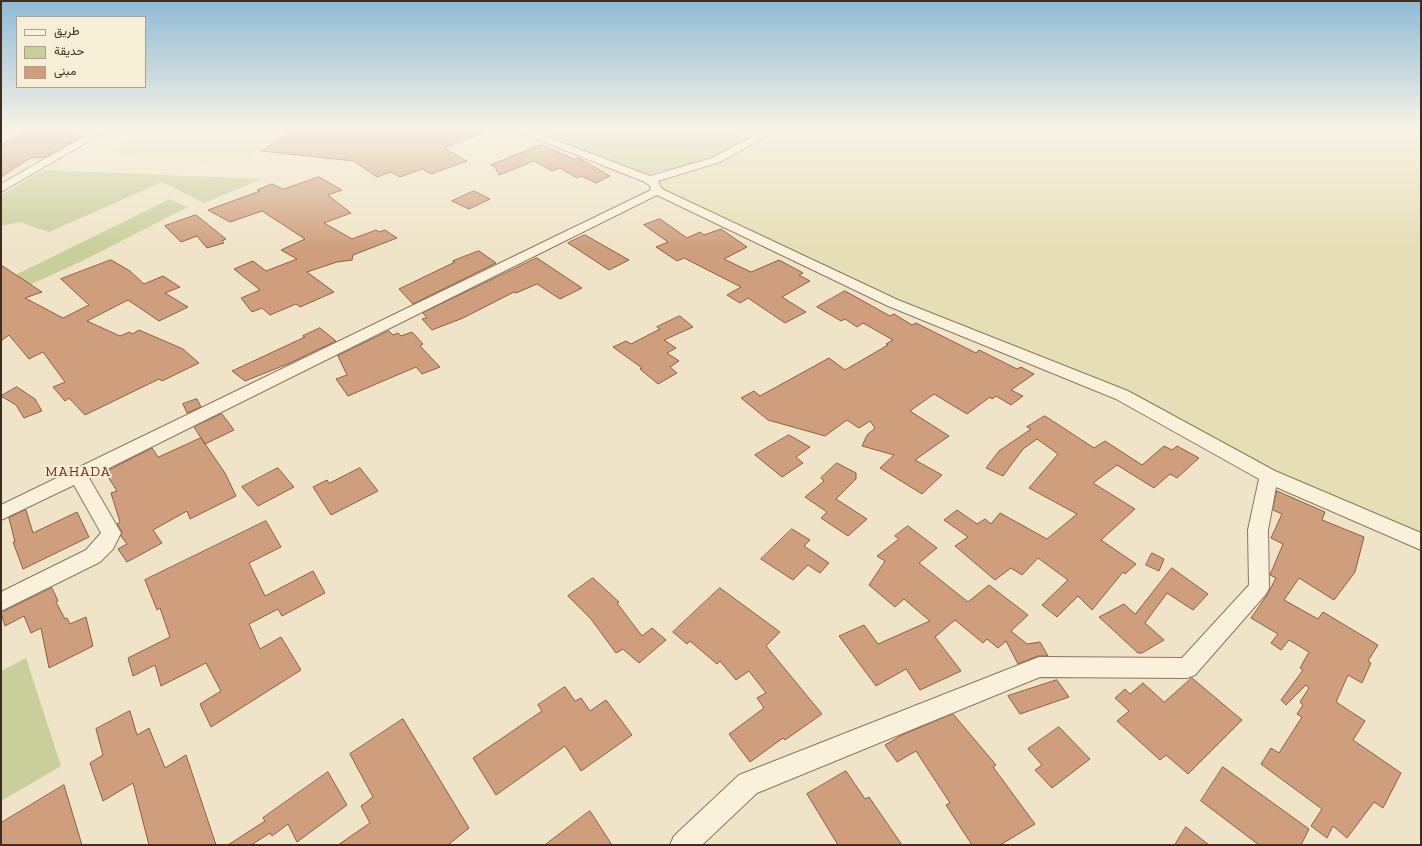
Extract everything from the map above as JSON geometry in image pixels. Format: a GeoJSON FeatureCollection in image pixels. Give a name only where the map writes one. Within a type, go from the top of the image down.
{"type":"FeatureCollection","features":[{"type":"Feature","properties":{"kind":"street"},"geometry":{"type":"LineString","coordinates":[[1,189],[35,169]]}},
{"type":"Feature","properties":{"kind":"street"},"geometry":{"type":"LineString","coordinates":[[615,169],[653,185],[893,303],[1122,395],[1269,476],[1421,542]]}},
{"type":"Feature","properties":{"kind":"street"},"geometry":{"type":"LineString","coordinates":[[1,512],[78,476],[653,185],[692,169]]}},
{"type":"Feature","properties":{"kind":"street"},"geometry":{"type":"LineString","coordinates":[[1,602],[93,556],[106,543],[111,533],[78,476]]}},
{"type":"Feature","properties":{"kind":"street"},"geometry":{"type":"LineString","coordinates":[[683,845],[748,784],[1039,667],[1187,668],[1259,588],[1258,530],[1269,476]]}},
{"type":"Feature","properties":{"kind":"shaded area"},"geometry":{"type":"Polygon","coordinates":[[[702,169],[1421,169],[1421,542],[1269,476],[1121,395],[893,303],[657,191],[655,184],[702,169]]]}},
{"type":"Feature","properties":{"kind":"green space"},"geometry":{"type":"Polygon","coordinates":[[[627,169],[671,169],[642,175],[627,169]]]}},
{"type":"Feature","properties":{"kind":"green space"},"geometry":{"type":"Polygon","coordinates":[[[44,170],[262,179],[204,203],[162,182],[49,232],[20,222],[1,226],[1,195],[44,170]]]}},
{"type":"Feature","properties":{"kind":"green space"},"geometry":{"type":"Polygon","coordinates":[[[170,199],[188,207],[80,262],[1,298],[1,282],[170,199]]]}},
{"type":"Feature","properties":{"kind":"green space"},"geometry":{"type":"Polygon","coordinates":[[[26,658],[61,766],[1,801],[1,671],[26,658]]]}},
{"type":"Feature","properties":{"kind":"building"},"geometry":{"type":"Polygon","coordinates":[[[1,169],[12,169],[1,177],[1,169]]]}},
{"type":"Feature","properties":{"kind":"building"},"geometry":{"type":"Polygon","coordinates":[[[366,169],[421,169],[400,177],[391,172],[377,177],[366,169]]]}},
{"type":"Feature","properties":{"kind":"building"},"geometry":{"type":"Polygon","coordinates":[[[423,169],[444,169],[431,174],[423,169]]]}},
{"type":"Feature","properties":{"kind":"building"},"geometry":{"type":"Polygon","coordinates":[[[496,169],[513,169],[499,175],[496,169]]]}},
{"type":"Feature","properties":{"kind":"building"},"geometry":{"type":"Polygon","coordinates":[[[563,169],[599,169],[610,176],[596,183],[581,176],[577,178],[563,169]]]}},
{"type":"Feature","properties":{"kind":"building"},"geometry":{"type":"Polygon","coordinates":[[[319,177],[342,190],[328,195],[351,213],[324,223],[352,239],[376,230],[379,232],[385,230],[397,238],[353,255],[352,260],[337,262],[307,272],[334,292],[300,307],[296,304],[270,315],[262,308],[252,312],[241,298],[260,290],[234,269],[253,261],[266,271],[297,259],[281,250],[305,239],[262,211],[230,222],[208,210],[260,191],[257,190],[272,184],[283,189],[319,177]]]}},
{"type":"Feature","properties":{"kind":"building"},"geometry":{"type":"Polygon","coordinates":[[[474,191],[490,199],[469,209],[452,201],[474,191]]]}},
{"type":"Feature","properties":{"kind":"building"},"geometry":{"type":"Polygon","coordinates":[[[196,215],[226,239],[222,241],[224,243],[207,248],[197,236],[181,242],[165,226],[196,215]]]}},
{"type":"Feature","properties":{"kind":"building"},"geometry":{"type":"Polygon","coordinates":[[[660,219],[687,238],[700,232],[704,235],[721,229],[747,247],[724,259],[751,272],[779,260],[803,273],[799,275],[810,281],[782,297],[806,312],[785,323],[748,298],[740,303],[727,295],[741,287],[684,258],[677,261],[656,247],[668,242],[644,225],[660,219]]]}},
{"type":"Feature","properties":{"kind":"building"},"geometry":{"type":"Polygon","coordinates":[[[585,235],[629,260],[609,270],[568,243],[585,235]]]}},
{"type":"Feature","properties":{"kind":"building"},"geometry":{"type":"Polygon","coordinates":[[[479,251],[496,263],[413,304],[399,289],[455,262],[453,261],[479,251]]]}},
{"type":"Feature","properties":{"kind":"building"},"geometry":{"type":"Polygon","coordinates":[[[537,258],[582,288],[560,299],[537,284],[516,293],[514,292],[463,318],[432,330],[422,319],[427,318],[423,313],[537,258]]]}},
{"type":"Feature","properties":{"kind":"building"},"geometry":{"type":"Polygon","coordinates":[[[111,260],[130,271],[144,284],[163,276],[180,287],[165,293],[188,307],[159,321],[128,300],[87,321],[120,336],[130,332],[132,334],[139,330],[183,349],[199,363],[162,381],[159,379],[85,415],[69,398],[65,401],[53,387],[65,382],[43,352],[29,359],[9,335],[1,341],[1,265],[42,292],[25,298],[63,318],[89,305],[61,279],[111,260]]]}},
{"type":"Feature","properties":{"kind":"building"},"geometry":{"type":"Polygon","coordinates":[[[845,291],[890,316],[894,314],[912,325],[916,323],[976,353],[979,350],[1017,369],[1021,367],[1034,374],[1011,390],[1023,396],[1011,405],[996,396],[992,399],[990,397],[967,414],[934,394],[910,411],[949,436],[915,460],[942,475],[922,494],[880,468],[894,455],[862,446],[867,435],[875,428],[870,421],[859,428],[847,420],[825,436],[768,420],[741,398],[754,391],[760,396],[829,358],[845,370],[888,345],[886,344],[893,340],[863,323],[857,327],[845,319],[841,321],[817,307],[845,291]]]}},
{"type":"Feature","properties":{"kind":"building"},"geometry":{"type":"Polygon","coordinates":[[[680,316],[693,327],[664,340],[676,348],[667,353],[679,361],[670,367],[677,373],[658,384],[640,369],[642,368],[613,347],[626,341],[631,344],[660,329],[657,327],[680,316]]]}},
{"type":"Feature","properties":{"kind":"building"},"geometry":{"type":"Polygon","coordinates":[[[320,328],[336,341],[290,363],[245,381],[232,371],[305,337],[303,336],[320,328]]]}},
{"type":"Feature","properties":{"kind":"building"},"geometry":{"type":"Polygon","coordinates":[[[389,331],[393,335],[398,333],[401,336],[412,332],[423,344],[420,346],[440,367],[422,374],[416,367],[348,396],[336,379],[347,375],[338,356],[389,331]]]}},
{"type":"Feature","properties":{"kind":"building"},"geometry":{"type":"Polygon","coordinates":[[[17,387],[35,399],[42,411],[24,418],[16,405],[1,396],[17,387]]]}},
{"type":"Feature","properties":{"kind":"building"},"geometry":{"type":"Polygon","coordinates":[[[197,399],[201,407],[187,413],[183,404],[197,399]]]}},
{"type":"Feature","properties":{"kind":"building"},"geometry":{"type":"Polygon","coordinates":[[[222,414],[234,430],[205,444],[194,427],[222,414]]]}},
{"type":"Feature","properties":{"kind":"building"},"geometry":{"type":"Polygon","coordinates":[[[1045,416],[1094,448],[1105,441],[1142,465],[1164,446],[1172,450],[1177,446],[1199,458],[1177,478],[1170,474],[1154,488],[1117,465],[1093,483],[1135,509],[1101,540],[1136,564],[1125,574],[1123,572],[1092,610],[1078,596],[1057,617],[1042,605],[1068,580],[1038,558],[1022,575],[1011,568],[995,580],[955,546],[968,537],[944,520],[957,510],[977,524],[985,519],[991,524],[1000,513],[1047,539],[1077,514],[1029,488],[1058,454],[1037,439],[1023,449],[1003,476],[986,468],[999,451],[1031,429],[1027,427],[1045,416]]]}},
{"type":"Feature","properties":{"kind":"building"},"geometry":{"type":"Polygon","coordinates":[[[789,435],[810,447],[796,457],[803,463],[782,477],[755,455],[789,435]]]}},
{"type":"Feature","properties":{"kind":"building"},"geometry":{"type":"Polygon","coordinates":[[[201,438],[225,473],[236,496],[190,519],[187,511],[153,530],[162,543],[127,562],[118,549],[127,544],[121,536],[122,532],[117,524],[120,522],[111,493],[117,491],[105,472],[152,448],[158,457],[201,438]]]}},
{"type":"Feature","properties":{"kind":"building"},"geometry":{"type":"Polygon","coordinates":[[[837,463],[856,473],[856,479],[836,499],[867,519],[848,536],[821,518],[827,512],[805,497],[824,481],[821,478],[837,463]]]}},
{"type":"Feature","properties":{"kind":"building"},"geometry":{"type":"Polygon","coordinates":[[[278,468],[294,487],[258,506],[242,487],[278,468]]]}},
{"type":"Feature","properties":{"kind":"building"},"geometry":{"type":"Polygon","coordinates":[[[360,468],[378,491],[331,515],[313,487],[327,480],[329,483],[360,468]]]}},
{"type":"Feature","properties":{"kind":"building"},"geometry":{"type":"Polygon","coordinates":[[[1277,491],[1325,512],[1322,520],[1364,537],[1355,572],[1334,600],[1299,578],[1284,600],[1318,619],[1323,612],[1378,645],[1368,661],[1371,663],[1362,683],[1348,675],[1336,702],[1365,721],[1353,740],[1401,773],[1383,808],[1374,802],[1347,838],[1333,826],[1327,838],[1311,826],[1322,809],[1261,764],[1271,748],[1279,753],[1302,717],[1297,714],[1303,705],[1300,702],[1309,688],[1306,685],[1286,705],[1281,700],[1303,670],[1300,668],[1309,652],[1289,640],[1281,650],[1271,643],[1278,634],[1251,618],[1267,595],[1276,578],[1270,575],[1283,544],[1271,538],[1282,514],[1273,510],[1277,491]]]}},
{"type":"Feature","properties":{"kind":"building"},"geometry":{"type":"Polygon","coordinates":[[[26,510],[33,533],[77,512],[89,537],[23,569],[13,542],[15,542],[9,518],[26,510]]]}},
{"type":"Feature","properties":{"kind":"building"},"geometry":{"type":"Polygon","coordinates":[[[266,521],[281,547],[249,563],[265,596],[313,571],[325,593],[282,616],[278,609],[249,624],[260,649],[281,637],[301,670],[211,727],[200,704],[221,691],[206,663],[161,686],[155,665],[133,676],[128,658],[170,637],[160,608],[157,610],[145,580],[266,521]]]}},
{"type":"Feature","properties":{"kind":"building"},"geometry":{"type":"Polygon","coordinates":[[[908,526],[937,548],[919,563],[968,602],[989,585],[1028,615],[1011,631],[1027,644],[1040,642],[1048,656],[1038,656],[1018,664],[1006,641],[998,648],[987,639],[983,643],[955,620],[935,637],[961,671],[920,690],[906,669],[876,686],[839,636],[864,625],[878,644],[930,621],[904,599],[895,607],[869,585],[885,561],[877,556],[899,539],[895,536],[908,526]]]}},
{"type":"Feature","properties":{"kind":"building"},"geometry":{"type":"Polygon","coordinates":[[[792,529],[810,540],[804,546],[829,563],[820,573],[808,565],[793,580],[761,559],[792,529]]]}},
{"type":"Feature","properties":{"kind":"building"},"geometry":{"type":"Polygon","coordinates":[[[1152,553],[1164,559],[1159,571],[1146,565],[1152,553]]]}},
{"type":"Feature","properties":{"kind":"building"},"geometry":{"type":"Polygon","coordinates":[[[1172,568],[1208,594],[1193,610],[1167,593],[1145,623],[1164,640],[1142,653],[1138,653],[1099,617],[1124,604],[1135,614],[1172,568]]]}},
{"type":"Feature","properties":{"kind":"building"},"geometry":{"type":"Polygon","coordinates":[[[593,578],[619,602],[617,603],[642,636],[652,628],[666,640],[639,663],[623,649],[616,653],[591,619],[568,596],[593,578]]]}},
{"type":"Feature","properties":{"kind":"building"},"geometry":{"type":"Polygon","coordinates":[[[52,588],[58,601],[56,602],[65,619],[67,618],[70,624],[86,617],[93,646],[49,668],[41,628],[31,633],[24,616],[5,626],[1,613],[52,588]]]}},
{"type":"Feature","properties":{"kind":"building"},"geometry":{"type":"Polygon","coordinates":[[[720,588],[780,632],[766,646],[822,714],[785,740],[783,738],[750,762],[729,734],[764,708],[757,698],[766,693],[749,671],[736,680],[720,661],[717,664],[690,641],[687,644],[673,632],[720,588]]]}},
{"type":"Feature","properties":{"kind":"building"},"geometry":{"type":"Polygon","coordinates":[[[1192,678],[1242,720],[1188,774],[1166,755],[1160,760],[1117,721],[1129,711],[1115,698],[1125,689],[1130,694],[1143,683],[1164,702],[1192,678]]]}},
{"type":"Feature","properties":{"kind":"building"},"geometry":{"type":"Polygon","coordinates":[[[1057,680],[1069,697],[1020,714],[1008,696],[1057,680]]]}},
{"type":"Feature","properties":{"kind":"building"},"geometry":{"type":"Polygon","coordinates":[[[565,687],[575,701],[581,698],[590,711],[606,700],[632,735],[581,771],[565,746],[496,795],[473,758],[542,711],[538,705],[565,687]]]}},
{"type":"Feature","properties":{"kind":"building"},"geometry":{"type":"Polygon","coordinates":[[[130,711],[137,735],[149,728],[165,768],[186,755],[216,845],[149,845],[133,783],[103,801],[90,763],[103,755],[96,729],[130,711]]]}},
{"type":"Feature","properties":{"kind":"building"},"geometry":{"type":"Polygon","coordinates":[[[953,714],[996,765],[993,767],[1035,824],[1000,845],[972,845],[946,805],[950,803],[916,751],[897,762],[885,745],[902,735],[953,714]]]}},
{"type":"Feature","properties":{"kind":"building"},"geometry":{"type":"Polygon","coordinates":[[[403,719],[469,828],[448,845],[338,845],[370,823],[361,806],[373,797],[350,754],[403,719]]]}},
{"type":"Feature","properties":{"kind":"building"},"geometry":{"type":"Polygon","coordinates":[[[1059,727],[1090,759],[1052,788],[1035,770],[1042,765],[1028,749],[1059,727]]]}},
{"type":"Feature","properties":{"kind":"building"},"geometry":{"type":"Polygon","coordinates":[[[1223,767],[1309,829],[1301,845],[1259,845],[1201,801],[1223,767]]]}},
{"type":"Feature","properties":{"kind":"building"},"geometry":{"type":"Polygon","coordinates":[[[846,771],[865,799],[869,797],[902,845],[838,845],[807,794],[846,771]]]}},
{"type":"Feature","properties":{"kind":"building"},"geometry":{"type":"Polygon","coordinates":[[[328,772],[347,805],[297,842],[288,824],[272,836],[270,833],[251,845],[228,845],[265,821],[263,818],[328,772]]]}},
{"type":"Feature","properties":{"kind":"building"},"geometry":{"type":"Polygon","coordinates":[[[64,785],[82,845],[1,845],[1,823],[64,785]]]}},
{"type":"Feature","properties":{"kind":"building"},"geometry":{"type":"Polygon","coordinates":[[[590,811],[612,845],[545,845],[590,811]]]}},
{"type":"Feature","properties":{"kind":"building"},"geometry":{"type":"Polygon","coordinates":[[[1186,827],[1209,845],[1175,845],[1186,827]]]}},
{"type":"Feature","properties":{"kind":"district","name":"MAHADA"},"geometry":{"type":"Point","coordinates":[78,472]}}]}
